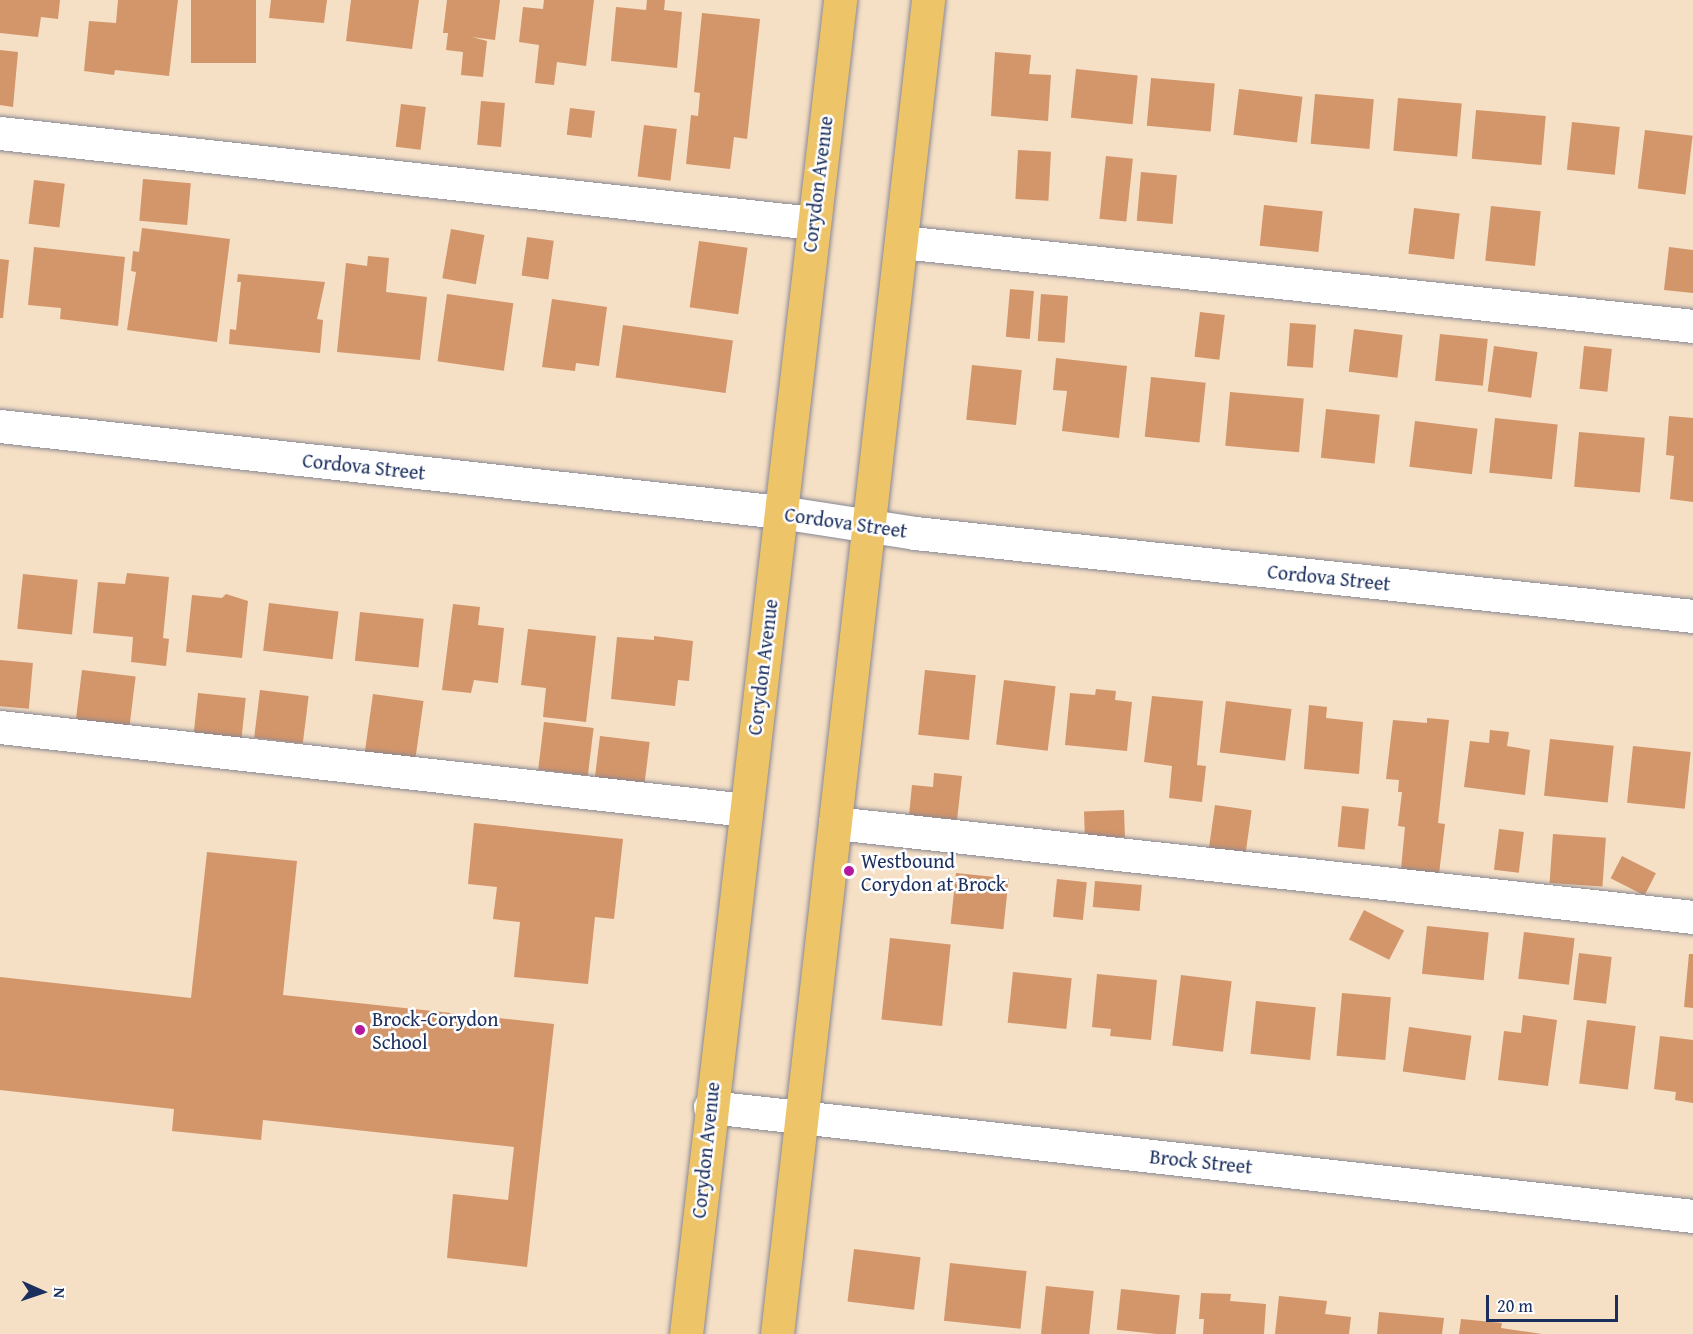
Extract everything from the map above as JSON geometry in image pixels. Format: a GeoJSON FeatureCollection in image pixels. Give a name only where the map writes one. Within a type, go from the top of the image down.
{"type":"FeatureCollection","features":[{"type":"Feature","properties":{"kind":"main road","name":"Corydon Avenue"},"geometry":{"type":"LineString","coordinates":[[686,1334],[812,223],[840,0]]}},
{"type":"Feature","properties":{"kind":"main road"},"geometry":{"type":"LineString","coordinates":[[777,1334],[928,0]]}},
{"type":"Feature","properties":{"kind":"street"},"geometry":{"type":"LineString","coordinates":[[0,133],[812,223]]}},
{"type":"Feature","properties":{"kind":"street"},"geometry":{"type":"LineString","coordinates":[[902,242],[1693,326]]}},
{"type":"Feature","properties":{"kind":"street","name":"Cordova Street"},"geometry":{"type":"LineString","coordinates":[[0,426],[780,512],[869,527],[1693,616]]}},
{"type":"Feature","properties":{"kind":"street"},"geometry":{"type":"LineString","coordinates":[[0,728],[746,810]]}},
{"type":"Feature","properties":{"kind":"street"},"geometry":{"type":"LineString","coordinates":[[835,823],[1693,917]]}},
{"type":"Feature","properties":{"kind":"street","name":"Brock Street"},"geometry":{"type":"LineString","coordinates":[[710,1107],[1693,1216]]}},
{"type":"Feature","properties":{"kind":"building"},"geometry":{"type":"Polygon","coordinates":[[[0,0],[60,0],[58,19],[41,17],[38,37],[0,33],[0,0]]]}},
{"type":"Feature","properties":{"kind":"building"},"geometry":{"type":"Polygon","coordinates":[[[118,0],[178,0],[169,76],[115,70],[114,75],[84,71],[89,21],[116,23],[118,0]]]}},
{"type":"Feature","properties":{"kind":"building"},"geometry":{"type":"Polygon","coordinates":[[[191,0],[256,0],[256,63],[191,63],[191,0]]]}},
{"type":"Feature","properties":{"kind":"building"},"geometry":{"type":"Polygon","coordinates":[[[271,0],[327,0],[324,23],[269,18],[271,0]]]}},
{"type":"Feature","properties":{"kind":"building"},"geometry":{"type":"Polygon","coordinates":[[[351,0],[419,0],[412,49],[346,41],[351,0]]]}},
{"type":"Feature","properties":{"kind":"building"},"geometry":{"type":"Polygon","coordinates":[[[447,0],[500,0],[495,40],[472,37],[487,41],[483,77],[461,75],[463,52],[446,50],[448,33],[443,33],[447,0]]]}},
{"type":"Feature","properties":{"kind":"building"},"geometry":{"type":"Polygon","coordinates":[[[544,0],[594,0],[586,66],[557,62],[554,85],[535,83],[539,45],[519,42],[523,7],[543,9],[544,0]]]}},
{"type":"Feature","properties":{"kind":"building"},"geometry":{"type":"Polygon","coordinates":[[[647,0],[665,0],[664,10],[682,12],[677,68],[611,61],[616,7],[646,10],[647,0]]]}},
{"type":"Feature","properties":{"kind":"building"},"geometry":{"type":"Polygon","coordinates":[[[702,13],[760,19],[747,139],[734,137],[730,169],[686,164],[691,115],[698,116],[700,93],[694,92],[702,13]]]}},
{"type":"Feature","properties":{"kind":"building"},"geometry":{"type":"Polygon","coordinates":[[[0,50],[18,52],[13,107],[0,105],[0,50]]]}},
{"type":"Feature","properties":{"kind":"building"},"geometry":{"type":"Polygon","coordinates":[[[995,52],[1031,55],[1029,74],[1051,75],[1048,121],[991,116],[995,52]]]}},
{"type":"Feature","properties":{"kind":"building"},"geometry":{"type":"Polygon","coordinates":[[[1076,69],[1138,75],[1133,124],[1071,118],[1076,69]]]}},
{"type":"Feature","properties":{"kind":"building"},"geometry":{"type":"Polygon","coordinates":[[[1151,78],[1215,84],[1211,131],[1147,126],[1151,78]]]}},
{"type":"Feature","properties":{"kind":"building"},"geometry":{"type":"Polygon","coordinates":[[[1239,89],[1303,97],[1297,142],[1233,135],[1239,89]]]}},
{"type":"Feature","properties":{"kind":"building"},"geometry":{"type":"Polygon","coordinates":[[[1315,94],[1374,99],[1369,149],[1311,144],[1315,94]]]}},
{"type":"Feature","properties":{"kind":"building"},"geometry":{"type":"Polygon","coordinates":[[[1398,98],[1462,104],[1457,156],[1393,151],[1398,98]]]}},
{"type":"Feature","properties":{"kind":"building"},"geometry":{"type":"Polygon","coordinates":[[[481,101],[505,103],[501,147],[477,145],[481,101]]]}},
{"type":"Feature","properties":{"kind":"building"},"geometry":{"type":"Polygon","coordinates":[[[401,104],[426,107],[421,150],[396,147],[401,104]]]}},
{"type":"Feature","properties":{"kind":"building"},"geometry":{"type":"Polygon","coordinates":[[[570,108],[595,111],[592,138],[567,135],[570,108]]]}},
{"type":"Feature","properties":{"kind":"building"},"geometry":{"type":"Polygon","coordinates":[[[1476,110],[1546,116],[1541,165],[1472,159],[1476,110]]]}},
{"type":"Feature","properties":{"kind":"building"},"geometry":{"type":"Polygon","coordinates":[[[1572,122],[1620,127],[1615,175],[1567,170],[1572,122]]]}},
{"type":"Feature","properties":{"kind":"building"},"geometry":{"type":"Polygon","coordinates":[[[644,125],[677,129],[670,181],[638,177],[644,125]]]}},
{"type":"Feature","properties":{"kind":"building"},"geometry":{"type":"Polygon","coordinates":[[[1645,130],[1693,136],[1685,194],[1638,189],[1645,130]]]}},
{"type":"Feature","properties":{"kind":"building"},"geometry":{"type":"Polygon","coordinates":[[[1018,150],[1051,152],[1048,201],[1015,199],[1018,150]]]}},
{"type":"Feature","properties":{"kind":"building"},"geometry":{"type":"Polygon","coordinates":[[[1106,156],[1133,159],[1126,221],[1099,219],[1106,156]]]}},
{"type":"Feature","properties":{"kind":"building"},"geometry":{"type":"Polygon","coordinates":[[[1141,172],[1177,175],[1173,224],[1137,221],[1141,172]]]}},
{"type":"Feature","properties":{"kind":"building"},"geometry":{"type":"Polygon","coordinates":[[[143,179],[191,183],[187,225],[139,221],[143,179]]]}},
{"type":"Feature","properties":{"kind":"building"},"geometry":{"type":"Polygon","coordinates":[[[34,180],[65,184],[59,227],[29,224],[34,180]]]}},
{"type":"Feature","properties":{"kind":"building"},"geometry":{"type":"Polygon","coordinates":[[[1264,205],[1323,211],[1318,252],[1260,246],[1264,205]]]}},
{"type":"Feature","properties":{"kind":"building"},"geometry":{"type":"Polygon","coordinates":[[[1491,206],[1541,211],[1535,266],[1485,261],[1491,206]]]}},
{"type":"Feature","properties":{"kind":"building"},"geometry":{"type":"Polygon","coordinates":[[[1414,208],[1460,214],[1454,259],[1408,254],[1414,208]]]}},
{"type":"Feature","properties":{"kind":"building"},"geometry":{"type":"Polygon","coordinates":[[[142,228],[230,239],[217,342],[127,330],[136,272],[131,271],[133,251],[139,252],[142,228]]]}},
{"type":"Feature","properties":{"kind":"building"},"geometry":{"type":"Polygon","coordinates":[[[451,229],[484,235],[476,284],[442,278],[451,229]]]}},
{"type":"Feature","properties":{"kind":"building"},"geometry":{"type":"Polygon","coordinates":[[[527,237],[554,241],[548,279],[522,276],[527,237]]]}},
{"type":"Feature","properties":{"kind":"building"},"geometry":{"type":"Polygon","coordinates":[[[699,241],[748,248],[738,314],[690,307],[699,241]]]}},
{"type":"Feature","properties":{"kind":"building"},"geometry":{"type":"Polygon","coordinates":[[[34,247],[125,257],[118,326],[60,319],[61,308],[28,305],[34,247]]]}},
{"type":"Feature","properties":{"kind":"building"},"geometry":{"type":"Polygon","coordinates":[[[1669,247],[1693,250],[1693,293],[1664,290],[1669,247]]]}},
{"type":"Feature","properties":{"kind":"building"},"geometry":{"type":"Polygon","coordinates":[[[368,256],[389,258],[386,292],[427,297],[420,360],[337,352],[346,263],[367,266],[368,256]]]}},
{"type":"Feature","properties":{"kind":"building"},"geometry":{"type":"Polygon","coordinates":[[[0,259],[9,260],[3,318],[0,318],[0,259]]]}},
{"type":"Feature","properties":{"kind":"building"},"geometry":{"type":"Polygon","coordinates":[[[238,274],[325,282],[317,319],[323,320],[320,353],[229,344],[230,329],[236,330],[241,282],[237,282],[238,274]]]}},
{"type":"Feature","properties":{"kind":"building"},"geometry":{"type":"Polygon","coordinates":[[[1010,289],[1034,291],[1030,339],[1006,337],[1010,289]]]}},
{"type":"Feature","properties":{"kind":"building"},"geometry":{"type":"Polygon","coordinates":[[[447,294],[513,303],[504,371],[438,361],[447,294]]]}},
{"type":"Feature","properties":{"kind":"building"},"geometry":{"type":"Polygon","coordinates":[[[1041,294],[1068,296],[1065,343],[1038,341],[1041,294]]]}},
{"type":"Feature","properties":{"kind":"building"},"geometry":{"type":"Polygon","coordinates":[[[552,299],[607,307],[599,366],[576,363],[575,371],[542,367],[552,299]]]}},
{"type":"Feature","properties":{"kind":"building"},"geometry":{"type":"Polygon","coordinates":[[[1200,312],[1225,315],[1219,360],[1195,357],[1200,312]]]}},
{"type":"Feature","properties":{"kind":"building"},"geometry":{"type":"Polygon","coordinates":[[[1290,323],[1316,325],[1313,368],[1287,366],[1290,323]]]}},
{"type":"Feature","properties":{"kind":"building"},"geometry":{"type":"Polygon","coordinates":[[[623,325],[733,340],[726,393],[616,377],[623,325]]]}},
{"type":"Feature","properties":{"kind":"building"},"geometry":{"type":"Polygon","coordinates":[[[1354,329],[1403,335],[1397,378],[1349,372],[1354,329]]]}},
{"type":"Feature","properties":{"kind":"building"},"geometry":{"type":"Polygon","coordinates":[[[1440,334],[1488,339],[1483,386],[1435,381],[1440,334]]]}},
{"type":"Feature","properties":{"kind":"building"},"geometry":{"type":"Polygon","coordinates":[[[1494,346],[1538,352],[1531,398],[1488,392],[1494,346]]]}},
{"type":"Feature","properties":{"kind":"building"},"geometry":{"type":"Polygon","coordinates":[[[1584,346],[1612,349],[1607,392],[1580,389],[1584,346]]]}},
{"type":"Feature","properties":{"kind":"building"},"geometry":{"type":"Polygon","coordinates":[[[1056,358],[1127,366],[1119,438],[1062,431],[1067,391],[1053,390],[1056,358]]]}},
{"type":"Feature","properties":{"kind":"building"},"geometry":{"type":"Polygon","coordinates":[[[972,365],[1022,370],[1016,425],[966,420],[972,365]]]}},
{"type":"Feature","properties":{"kind":"building"},"geometry":{"type":"Polygon","coordinates":[[[1151,377],[1206,383],[1199,442],[1145,437],[1151,377]]]}},
{"type":"Feature","properties":{"kind":"building"},"geometry":{"type":"Polygon","coordinates":[[[1230,392],[1304,398],[1299,452],[1225,446],[1230,392]]]}},
{"type":"Feature","properties":{"kind":"building"},"geometry":{"type":"Polygon","coordinates":[[[1326,409],[1380,415],[1375,463],[1321,458],[1326,409]]]}},
{"type":"Feature","properties":{"kind":"building"},"geometry":{"type":"Polygon","coordinates":[[[1669,416],[1693,418],[1693,502],[1670,499],[1674,456],[1666,455],[1669,416]]]}},
{"type":"Feature","properties":{"kind":"building"},"geometry":{"type":"Polygon","coordinates":[[[1495,418],[1558,425],[1552,479],[1489,473],[1495,418]]]}},
{"type":"Feature","properties":{"kind":"building"},"geometry":{"type":"Polygon","coordinates":[[[1415,421],[1478,429],[1472,474],[1409,467],[1415,421]]]}},
{"type":"Feature","properties":{"kind":"building"},"geometry":{"type":"Polygon","coordinates":[[[1579,432],[1645,438],[1640,493],[1574,487],[1579,432]]]}},
{"type":"Feature","properties":{"kind":"building"},"geometry":{"type":"Polygon","coordinates":[[[127,573],[169,577],[163,638],[169,639],[166,666],[131,662],[133,637],[93,633],[98,582],[125,584],[127,573]]]}},
{"type":"Feature","properties":{"kind":"building"},"geometry":{"type":"Polygon","coordinates":[[[23,574],[78,580],[72,634],[17,629],[23,574]]]}},
{"type":"Feature","properties":{"kind":"building"},"geometry":{"type":"Polygon","coordinates":[[[226,594],[248,601],[242,658],[186,652],[192,595],[222,598],[226,594]]]}},
{"type":"Feature","properties":{"kind":"building"},"geometry":{"type":"Polygon","coordinates":[[[269,603],[338,612],[333,659],[263,651],[269,603]]]}},
{"type":"Feature","properties":{"kind":"building"},"geometry":{"type":"Polygon","coordinates":[[[453,604],[480,607],[478,625],[504,628],[498,683],[474,680],[471,693],[442,690],[453,604]]]}},
{"type":"Feature","properties":{"kind":"building"},"geometry":{"type":"Polygon","coordinates":[[[360,612],[424,619],[419,667],[355,661],[360,612]]]}},
{"type":"Feature","properties":{"kind":"building"},"geometry":{"type":"Polygon","coordinates":[[[528,629],[596,636],[586,722],[543,717],[546,688],[521,685],[528,629]]]}},
{"type":"Feature","properties":{"kind":"building"},"geometry":{"type":"Polygon","coordinates":[[[654,636],[693,641],[689,681],[678,680],[675,706],[611,699],[617,637],[654,640],[654,636]]]}},
{"type":"Feature","properties":{"kind":"building"},"geometry":{"type":"Polygon","coordinates":[[[0,660],[33,663],[29,709],[0,706],[0,660]]]}},
{"type":"Feature","properties":{"kind":"building"},"geometry":{"type":"Polygon","coordinates":[[[82,670],[136,677],[129,731],[75,725],[82,670]]]}},
{"type":"Feature","properties":{"kind":"building"},"geometry":{"type":"Polygon","coordinates":[[[925,670],[976,675],[969,740],[918,735],[925,670]]]}},
{"type":"Feature","properties":{"kind":"building"},"geometry":{"type":"Polygon","coordinates":[[[1004,680],[1056,686],[1048,751],[996,745],[1004,680]]]}},
{"type":"Feature","properties":{"kind":"building"},"geometry":{"type":"Polygon","coordinates":[[[1096,689],[1116,691],[1115,700],[1132,702],[1127,751],[1065,745],[1070,693],[1095,695],[1096,689]]]}},
{"type":"Feature","properties":{"kind":"building"},"geometry":{"type":"Polygon","coordinates":[[[260,690],[309,696],[303,744],[254,738],[260,690]]]}},
{"type":"Feature","properties":{"kind":"building"},"geometry":{"type":"Polygon","coordinates":[[[198,693],[246,698],[241,746],[193,741],[198,693]]]}},
{"type":"Feature","properties":{"kind":"building"},"geometry":{"type":"Polygon","coordinates":[[[373,694],[424,701],[415,762],[365,754],[373,694]]]}},
{"type":"Feature","properties":{"kind":"building"},"geometry":{"type":"Polygon","coordinates":[[[1152,696],[1203,701],[1197,765],[1206,766],[1202,802],[1169,798],[1172,766],[1144,762],[1152,696]]]}},
{"type":"Feature","properties":{"kind":"building"},"geometry":{"type":"Polygon","coordinates":[[[1226,701],[1292,709],[1285,761],[1220,753],[1226,701]]]}},
{"type":"Feature","properties":{"kind":"building"},"geometry":{"type":"Polygon","coordinates":[[[1309,705],[1327,707],[1326,718],[1363,722],[1359,774],[1304,769],[1309,705]]]}},
{"type":"Feature","properties":{"kind":"building"},"geometry":{"type":"Polygon","coordinates":[[[1427,718],[1449,720],[1438,823],[1445,824],[1439,874],[1401,869],[1405,827],[1398,826],[1402,792],[1398,792],[1399,780],[1386,779],[1393,720],[1427,723],[1427,718]]]}},
{"type":"Feature","properties":{"kind":"building"},"geometry":{"type":"Polygon","coordinates":[[[544,722],[594,728],[588,776],[538,770],[544,722]]]}},
{"type":"Feature","properties":{"kind":"building"},"geometry":{"type":"Polygon","coordinates":[[[1490,730],[1509,732],[1507,746],[1530,750],[1525,795],[1464,787],[1470,741],[1489,743],[1490,730]]]}},
{"type":"Feature","properties":{"kind":"building"},"geometry":{"type":"Polygon","coordinates":[[[600,736],[650,742],[644,791],[594,785],[600,736]]]}},
{"type":"Feature","properties":{"kind":"building"},"geometry":{"type":"Polygon","coordinates":[[[1550,739],[1614,746],[1608,802],[1544,796],[1550,739]]]}},
{"type":"Feature","properties":{"kind":"building"},"geometry":{"type":"Polygon","coordinates":[[[1633,746],[1691,752],[1685,809],[1627,803],[1633,746]]]}},
{"type":"Feature","properties":{"kind":"building"},"geometry":{"type":"Polygon","coordinates":[[[934,773],[962,776],[957,820],[909,815],[912,785],[933,787],[934,773]]]}},
{"type":"Feature","properties":{"kind":"building"},"geometry":{"type":"Polygon","coordinates":[[[1215,805],[1252,810],[1245,858],[1208,853],[1215,805]]]}},
{"type":"Feature","properties":{"kind":"building"},"geometry":{"type":"Polygon","coordinates":[[[1342,806],[1369,809],[1365,850],[1338,847],[1342,806]]]}},
{"type":"Feature","properties":{"kind":"building"},"geometry":{"type":"Polygon","coordinates":[[[1124,810],[1125,837],[1085,838],[1084,811],[1124,810]]]}},
{"type":"Feature","properties":{"kind":"building"},"geometry":{"type":"Polygon","coordinates":[[[474,823],[623,839],[614,919],[595,917],[588,984],[514,977],[520,922],[493,919],[497,887],[468,884],[474,823]]]}},
{"type":"Feature","properties":{"kind":"building"},"geometry":{"type":"Polygon","coordinates":[[[1499,829],[1524,832],[1519,873],[1494,870],[1499,829]]]}},
{"type":"Feature","properties":{"kind":"building"},"geometry":{"type":"Polygon","coordinates":[[[1553,834],[1606,838],[1602,887],[1550,883],[1553,834]]]}},
{"type":"Feature","properties":{"kind":"building"},"geometry":{"type":"Polygon","coordinates":[[[207,852],[297,861],[283,995],[554,1024],[527,1267],[447,1258],[453,1194],[508,1200],[514,1147],[263,1120],[261,1140],[172,1131],[174,1109],[0,1090],[0,977],[191,998],[207,852]]]}},
{"type":"Feature","properties":{"kind":"building"},"geometry":{"type":"Polygon","coordinates":[[[1622,856],[1656,873],[1645,896],[1611,878],[1622,856]]]}},
{"type":"Feature","properties":{"kind":"building"},"geometry":{"type":"Polygon","coordinates":[[[956,873],[1009,879],[1003,929],[951,924],[956,873]]]}},
{"type":"Feature","properties":{"kind":"building"},"geometry":{"type":"Polygon","coordinates":[[[1057,879],[1087,882],[1083,920],[1053,917],[1057,879]]]}},
{"type":"Feature","properties":{"kind":"building"},"geometry":{"type":"Polygon","coordinates":[[[1095,881],[1142,885],[1140,911],[1093,907],[1095,881]]]}},
{"type":"Feature","properties":{"kind":"building"},"geometry":{"type":"Polygon","coordinates":[[[1364,910],[1404,930],[1389,960],[1349,939],[1364,910]]]}},
{"type":"Feature","properties":{"kind":"building"},"geometry":{"type":"Polygon","coordinates":[[[1427,926],[1489,932],[1484,980],[1422,974],[1427,926]]]}},
{"type":"Feature","properties":{"kind":"building"},"geometry":{"type":"Polygon","coordinates":[[[1524,932],[1575,938],[1569,985],[1518,979],[1524,932]]]}},
{"type":"Feature","properties":{"kind":"building"},"geometry":{"type":"Polygon","coordinates":[[[890,938],[951,944],[942,1026],[881,1020],[890,938]]]}},
{"type":"Feature","properties":{"kind":"building"},"geometry":{"type":"Polygon","coordinates":[[[1579,953],[1612,957],[1606,1004],[1573,1000],[1579,953]]]}},
{"type":"Feature","properties":{"kind":"building"},"geometry":{"type":"Polygon","coordinates":[[[1689,954],[1693,954],[1693,1008],[1684,1007],[1689,954]]]}},
{"type":"Feature","properties":{"kind":"building"},"geometry":{"type":"Polygon","coordinates":[[[1013,972],[1072,978],[1066,1029],[1008,1023],[1013,972]]]}},
{"type":"Feature","properties":{"kind":"building"},"geometry":{"type":"Polygon","coordinates":[[[1097,974],[1157,980],[1151,1040],[1110,1036],[1111,1029],[1092,1027],[1097,974]]]}},
{"type":"Feature","properties":{"kind":"building"},"geometry":{"type":"Polygon","coordinates":[[[1181,975],[1232,981],[1223,1052],[1172,1045],[1181,975]]]}},
{"type":"Feature","properties":{"kind":"building"},"geometry":{"type":"Polygon","coordinates":[[[1342,993],[1391,997],[1385,1060],[1337,1056],[1342,993]]]}},
{"type":"Feature","properties":{"kind":"building"},"geometry":{"type":"Polygon","coordinates":[[[1256,1001],[1316,1007],[1310,1060],[1250,1054],[1256,1001]]]}},
{"type":"Feature","properties":{"kind":"building"},"geometry":{"type":"Polygon","coordinates":[[[1523,1015],[1557,1020],[1548,1086],[1498,1080],[1504,1031],[1521,1033],[1523,1015]]]}},
{"type":"Feature","properties":{"kind":"building"},"geometry":{"type":"Polygon","coordinates":[[[1587,1020],[1636,1026],[1628,1089],[1579,1084],[1587,1020]]]}},
{"type":"Feature","properties":{"kind":"building"},"geometry":{"type":"Polygon","coordinates":[[[1409,1027],[1471,1036],[1465,1080],[1403,1072],[1409,1027]]]}},
{"type":"Feature","properties":{"kind":"building"},"geometry":{"type":"Polygon","coordinates":[[[1660,1036],[1693,1040],[1693,1103],[1675,1100],[1676,1092],[1654,1089],[1660,1036]]]}},
{"type":"Feature","properties":{"kind":"building"},"geometry":{"type":"Polygon","coordinates":[[[854,1249],[921,1257],[914,1310],[848,1302],[854,1249]]]}},
{"type":"Feature","properties":{"kind":"building"},"geometry":{"type":"Polygon","coordinates":[[[950,1263],[1027,1271],[1021,1329],[944,1321],[950,1263]]]}},
{"type":"Feature","properties":{"kind":"building"},"geometry":{"type":"Polygon","coordinates":[[[1046,1286],[1094,1291],[1089,1334],[1041,1334],[1046,1286]]]}},
{"type":"Feature","properties":{"kind":"building"},"geometry":{"type":"Polygon","coordinates":[[[1121,1289],[1180,1295],[1176,1334],[1117,1330],[1121,1289]]]}},
{"type":"Feature","properties":{"kind":"building"},"geometry":{"type":"Polygon","coordinates":[[[1201,1293],[1231,1294],[1230,1301],[1266,1304],[1264,1334],[1203,1334],[1204,1319],[1199,1319],[1201,1293]]]}},
{"type":"Feature","properties":{"kind":"building"},"geometry":{"type":"Polygon","coordinates":[[[1279,1296],[1327,1301],[1325,1314],[1351,1317],[1349,1334],[1275,1334],[1279,1296]]]}},
{"type":"Feature","properties":{"kind":"building"},"geometry":{"type":"Polygon","coordinates":[[[1379,1312],[1444,1318],[1442,1334],[1377,1334],[1379,1312]]]}},
{"type":"Feature","properties":{"kind":"building"},"geometry":{"type":"Polygon","coordinates":[[[1461,1319],[1502,1323],[1501,1328],[1542,1334],[1459,1334],[1461,1319]]]}},
{"type":"Feature","properties":{"kind":"place","name":"Westbound Corydon at Brock"},"geometry":{"type":"Point","coordinates":[849,871]}},
{"type":"Feature","properties":{"kind":"place","name":"Brock-Corydon School"},"geometry":{"type":"Point","coordinates":[360,1030]}}]}
